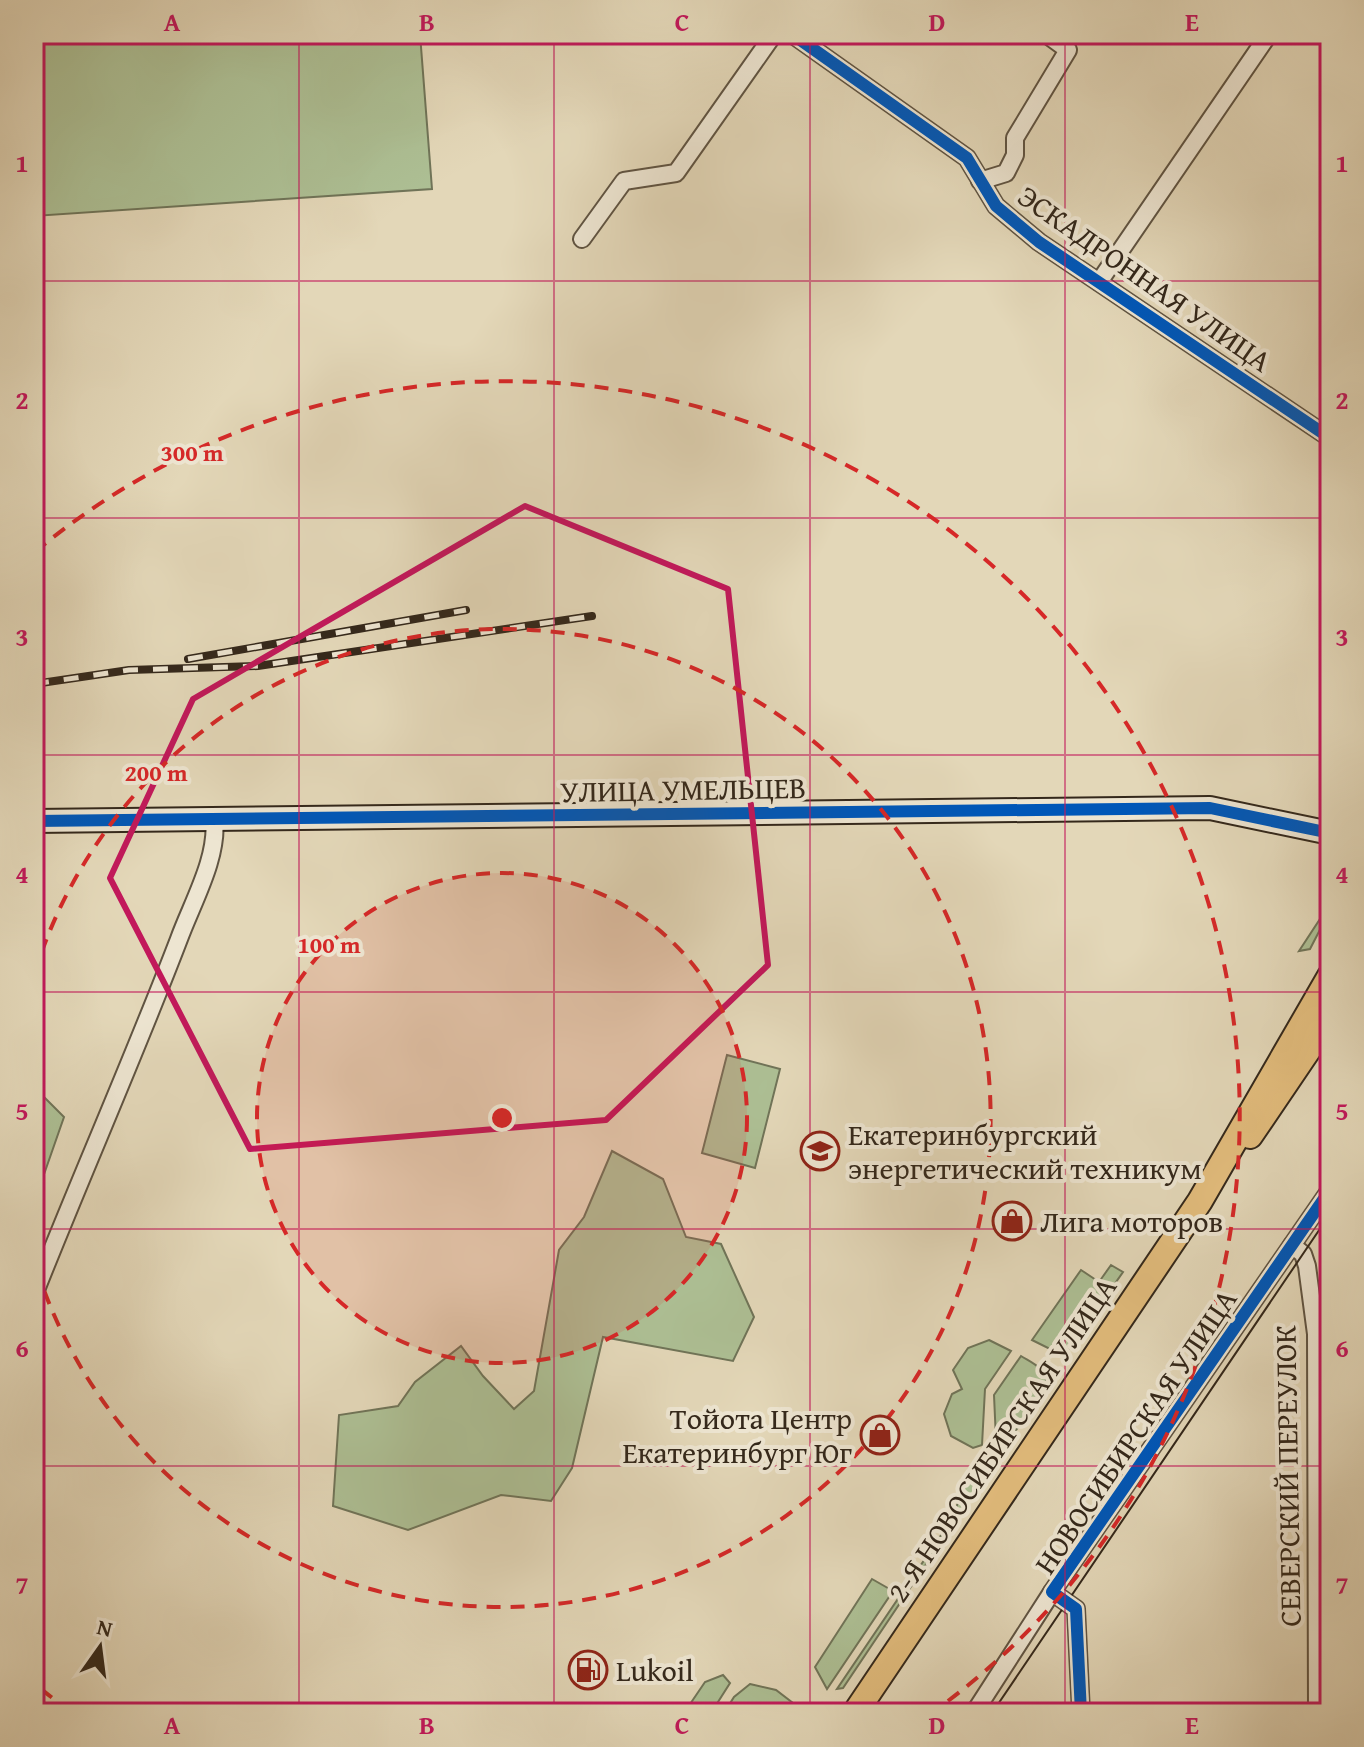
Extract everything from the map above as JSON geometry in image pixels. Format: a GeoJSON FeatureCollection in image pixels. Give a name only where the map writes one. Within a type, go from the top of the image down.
{"type":"FeatureCollection","features":[{"type":"Feature","properties":{"kind":"main road","name":"2-Я НОВОСИБИРСКАЯ УЛИЦА"},"geometry":{"type":"LineString","coordinates":[[1200,1201],[1256,1097],[1330,976]]}},
{"type":"Feature","properties":{"kind":"main road","name":"2-Я НОВОСИБИРСКАЯ УЛИЦА"},"geometry":{"type":"LineString","coordinates":[[855,1713],[1200,1201],[1257,1127],[1330,1018]]}},
{"type":"Feature","properties":{"kind":"street"},"geometry":{"type":"LineString","coordinates":[[582,239],[624,181],[676,173],[774,34]]}},
{"type":"Feature","properties":{"kind":"street","name":"ЭСКАДРОННАЯ УЛИЦА"},"geometry":{"type":"LineString","coordinates":[[792,34],[967,158],[996,206],[1039,242],[1328,431]]}},
{"type":"Feature","properties":{"kind":"street"},"geometry":{"type":"LineString","coordinates":[[980,181],[1006,173],[1015,155],[1015,138],[1068,50],[1046,34]]}},
{"type":"Feature","properties":{"kind":"street"},"geometry":{"type":"LineString","coordinates":[[1099,282],[1269,34]]}},
{"type":"Feature","properties":{"kind":"street","name":"УЛИЦА УМЕЛЬЦЕВ"},"geometry":{"type":"LineString","coordinates":[[34,821],[1210,808],[1330,833]]}},
{"type":"Feature","properties":{"kind":"street"},"geometry":{"type":"LineString","coordinates":[[34,1295],[118,1093],[202,877],[216,832],[214,818]]}},
{"type":"Feature","properties":{"kind":"street","name":"НОВОСИБИРСКАЯ УЛИЦА"},"geometry":{"type":"LineString","coordinates":[[1081,1713],[1076,1609],[1052,1592],[1330,1190]]}},
{"type":"Feature","properties":{"kind":"street","name":"СЕВЕРСКИЙ ПЕРЕУЛОК"},"geometry":{"type":"LineString","coordinates":[[1292,1245],[1303,1254],[1307,1266],[1316,1334],[1317,1713]]}},
{"type":"Feature","properties":{"kind":"street"},"geometry":{"type":"LineString","coordinates":[[974,1713],[1052,1592]]}},
{"type":"Feature","properties":{"kind":"highlighted area"},"geometry":{"type":"Polygon","coordinates":[[[525,506],[728,589],[768,965],[606,1120],[250,1149],[110,878],[193,699],[525,506]]]}},
{"type":"Feature","properties":{"kind":"green space"},"geometry":{"type":"Polygon","coordinates":[[[34,34],[420,34],[432,189],[34,216],[34,34]]]}},
{"type":"Feature","properties":{"kind":"green space"},"geometry":{"type":"Polygon","coordinates":[[[1326,918],[1310,949],[1299,951],[1320,919],[1326,918]]]}},
{"type":"Feature","properties":{"kind":"green space"},"geometry":{"type":"Polygon","coordinates":[[[727,1055],[780,1069],[755,1168],[702,1153],[727,1055]]]}},
{"type":"Feature","properties":{"kind":"green space"},"geometry":{"type":"Polygon","coordinates":[[[34,1087],[64,1117],[34,1203],[34,1087]]]}},
{"type":"Feature","properties":{"kind":"green space"},"geometry":{"type":"Polygon","coordinates":[[[612,1151],[663,1179],[686,1237],[721,1244],[754,1317],[733,1361],[603,1337],[572,1468],[551,1501],[501,1495],[408,1530],[333,1506],[339,1415],[398,1406],[415,1382],[461,1346],[483,1376],[514,1409],[534,1391],[559,1250],[584,1217],[612,1151]]]}},
{"type":"Feature","properties":{"kind":"green space"},"geometry":{"type":"Polygon","coordinates":[[[1111,1265],[1123,1272],[1069,1349],[1052,1350],[1032,1340],[1081,1270],[1099,1282],[1111,1265]]]}},
{"type":"Feature","properties":{"kind":"green space"},"geometry":{"type":"Polygon","coordinates":[[[989,1340],[1011,1351],[985,1389],[982,1445],[973,1448],[951,1436],[944,1414],[952,1394],[962,1389],[953,1370],[968,1348],[989,1340]]]}},
{"type":"Feature","properties":{"kind":"green space"},"geometry":{"type":"Polygon","coordinates":[[[1021,1356],[1041,1370],[1047,1384],[843,1688],[837,1689],[954,1516],[961,1491],[996,1440],[994,1395],[1021,1356]]]}},
{"type":"Feature","properties":{"kind":"green space"},"geometry":{"type":"Polygon","coordinates":[[[872,1579],[893,1591],[827,1689],[815,1667],[872,1579]]]}},
{"type":"Feature","properties":{"kind":"green space"},"geometry":{"type":"Polygon","coordinates":[[[723,1675],[730,1683],[711,1713],[684,1713],[705,1682],[723,1675]]]}},
{"type":"Feature","properties":{"kind":"green space"},"geometry":{"type":"Polygon","coordinates":[[[750,1684],[776,1690],[806,1713],[724,1713],[734,1697],[750,1684]]]}},
{"type":"Feature","properties":{"kind":"tram line"},"geometry":{"type":"LineString","coordinates":[[992,1713],[1330,1214]]}},
{"type":"Feature","properties":{"kind":"railway"},"geometry":{"type":"LineString","coordinates":[[188,659],[466,610]]}},
{"type":"Feature","properties":{"kind":"railway"},"geometry":{"type":"LineString","coordinates":[[34,684],[129,670],[258,666],[592,616]]}},
{"type":"Feature","properties":{"kind":"cycle path"},"geometry":{"type":"LineString","coordinates":[[792,34],[967,158],[996,206],[1039,242],[1330,438]]}},
{"type":"Feature","properties":{"kind":"cycle path"},"geometry":{"type":"LineString","coordinates":[[34,821],[1210,808],[1330,833]]}},
{"type":"Feature","properties":{"kind":"cycle path"},"geometry":{"type":"LineString","coordinates":[[1081,1713],[1076,1609],[1052,1592],[1330,1190]]}},
{"type":"Feature","properties":{"kind":"place","name":"Екатеринбургский энергетический техникум"},"geometry":{"type":"Point","coordinates":[820,1151]}},
{"type":"Feature","properties":{"kind":"place","name":"Лига моторов"},"geometry":{"type":"Point","coordinates":[1012,1221]}},
{"type":"Feature","properties":{"kind":"place","name":"Тойота Центр Екатеринбург Юг"},"geometry":{"type":"Point","coordinates":[880,1435]}},
{"type":"Feature","properties":{"kind":"place","name":"Lukoil"},"geometry":{"type":"Point","coordinates":[588,1670]}}]}
